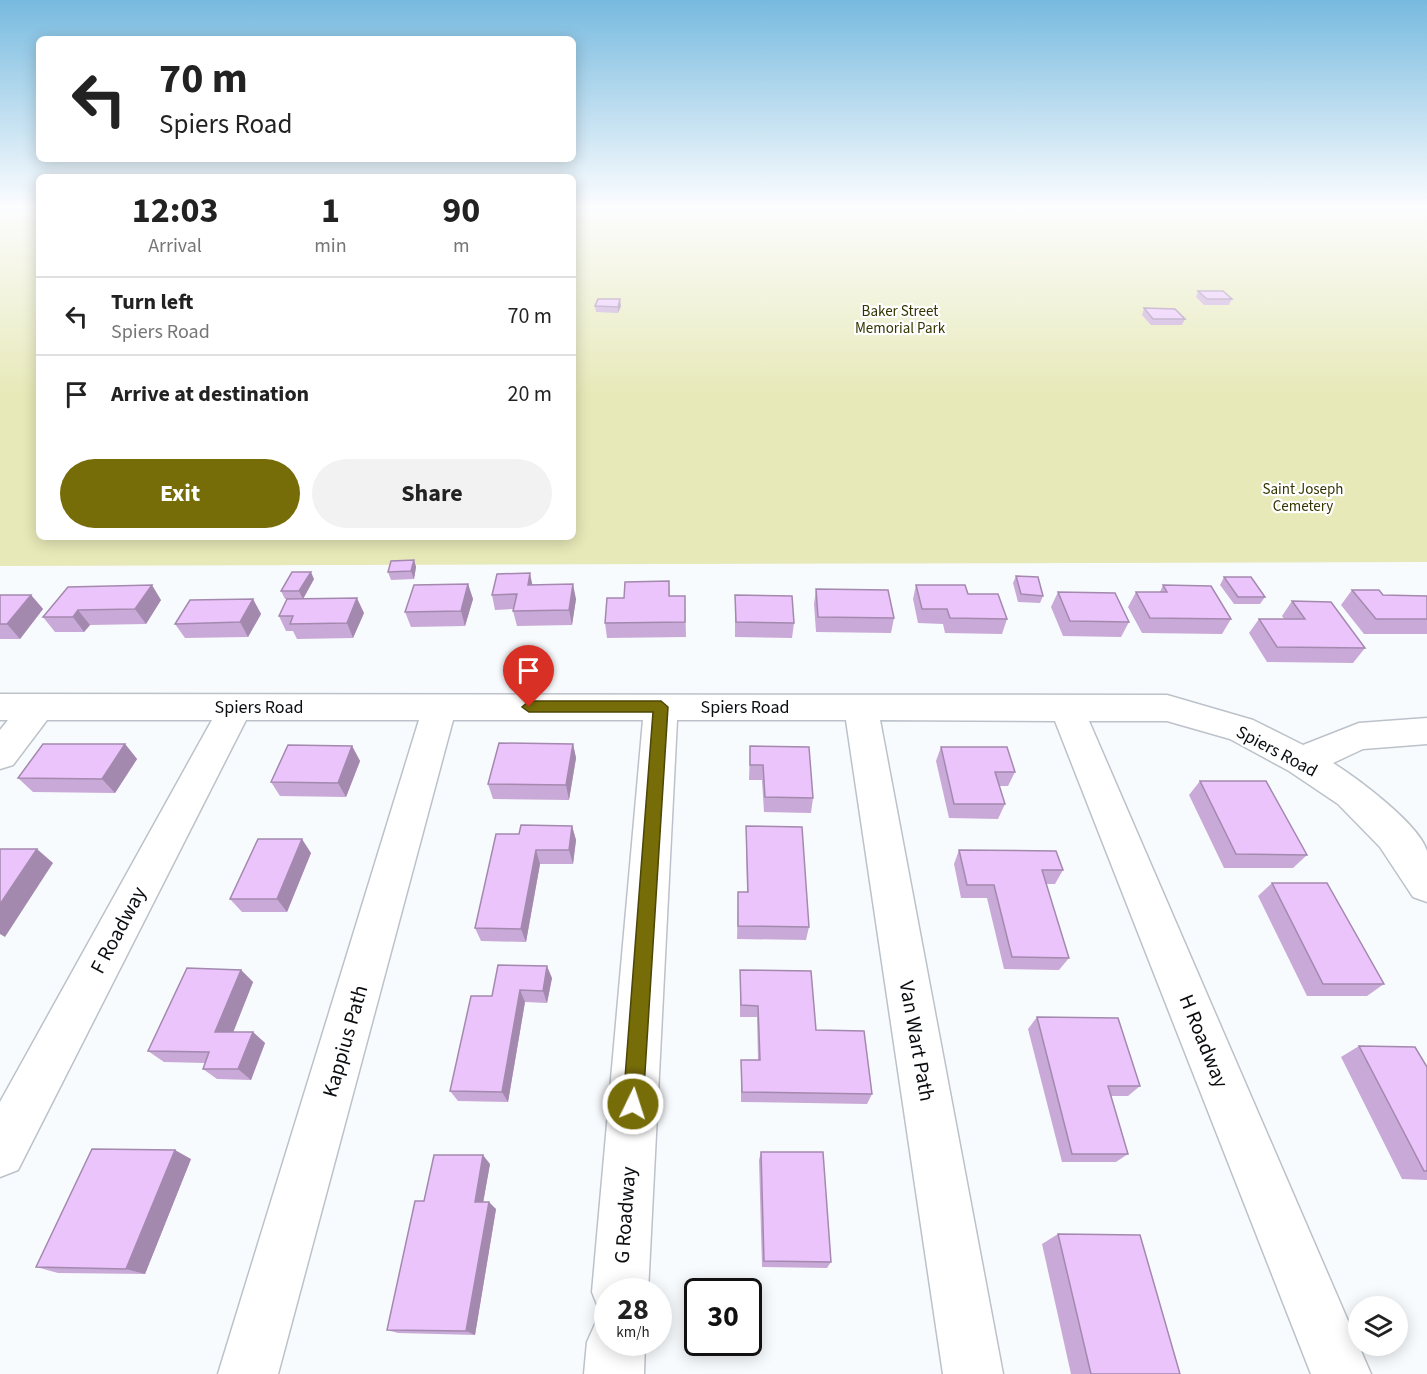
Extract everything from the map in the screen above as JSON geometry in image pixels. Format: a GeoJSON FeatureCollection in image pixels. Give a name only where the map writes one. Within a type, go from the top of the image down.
{"type":"FeatureCollection","features":[{"type":"Feature","properties":{"kind":"street","name":"Spiers Road"},"geometry":{"type":"LineString","coordinates":[[0,707],[1167,708],[1240,729],[1302,761],[1360,801],[1394,835],[1427,884]]}},
{"type":"Feature","properties":{"kind":"street"},"geometry":{"type":"LineString","coordinates":[[0,755],[38,707]]}},
{"type":"Feature","properties":{"kind":"street","name":"Kappius Path"},"geometry":{"type":"LineString","coordinates":[[248,1374],[440,707]]}},
{"type":"Feature","properties":{"kind":"street","name":"G Roadway"},"geometry":{"type":"LineString","coordinates":[[621,1278],[661,707]]}},
{"type":"Feature","properties":{"kind":"street","name":"Van Wart Path"},"geometry":{"type":"LineString","coordinates":[[861,707],[973,1374]]}},
{"type":"Feature","properties":{"kind":"street","name":"F Roadway"},"geometry":{"type":"LineString","coordinates":[[0,1152],[235,708]]}},
{"type":"Feature","properties":{"kind":"street","name":"H Roadway"},"geometry":{"type":"LineString","coordinates":[[1067,708],[1341,1374]]}},
{"type":"Feature","properties":{"kind":"street"},"geometry":{"type":"LineString","coordinates":[[1302,761],[1359,736],[1427,731]]}},
{"type":"Feature","properties":{"kind":"street"},"geometry":{"type":"LineString","coordinates":[[614,1374],[615,1356]]}},
{"type":"Feature","properties":{"kind":"green space"},"geometry":{"type":"Polygon","coordinates":[[[0,269],[36,269],[36,540],[576,540],[576,269],[1427,269],[1427,562],[0,566],[0,269]]]}},
{"type":"Feature","properties":{"kind":"building"},"geometry":{"type":"Polygon","coordinates":[[[1198,291],[1223,291],[1232,299],[1207,299],[1198,291]]]}},
{"type":"Feature","properties":{"kind":"building"},"geometry":{"type":"Polygon","coordinates":[[[598,299],[620,299],[618,307],[595,306],[598,299]]]}},
{"type":"Feature","properties":{"kind":"building"},"geometry":{"type":"Polygon","coordinates":[[[1144,308],[1175,309],[1185,319],[1153,319],[1144,308]]]}},
{"type":"Feature","properties":{"kind":"building"},"geometry":{"type":"Polygon","coordinates":[[[414,560],[411,571],[388,572],[391,561],[414,560]]]}},
{"type":"Feature","properties":{"kind":"building"},"geometry":{"type":"Polygon","coordinates":[[[292,572],[311,572],[299,591],[281,591],[292,572]]]}},
{"type":"Feature","properties":{"kind":"building"},"geometry":{"type":"Polygon","coordinates":[[[530,573],[528,585],[573,584],[569,610],[513,611],[517,594],[492,595],[497,574],[530,573]]]}},
{"type":"Feature","properties":{"kind":"building"},"geometry":{"type":"Polygon","coordinates":[[[1016,576],[1038,577],[1043,596],[1021,594],[1016,576]]]}},
{"type":"Feature","properties":{"kind":"building"},"geometry":{"type":"Polygon","coordinates":[[[1224,577],[1251,577],[1265,597],[1238,597],[1224,577]]]}},
{"type":"Feature","properties":{"kind":"building"},"geometry":{"type":"Polygon","coordinates":[[[669,581],[669,596],[685,596],[685,622],[605,623],[607,598],[624,598],[625,582],[669,581]]]}},
{"type":"Feature","properties":{"kind":"building"},"geometry":{"type":"Polygon","coordinates":[[[468,584],[461,611],[405,612],[414,585],[468,584]]]}},
{"type":"Feature","properties":{"kind":"building"},"geometry":{"type":"Polygon","coordinates":[[[152,585],[135,609],[78,610],[73,617],[43,617],[68,587],[152,585]]]}},
{"type":"Feature","properties":{"kind":"building"},"geometry":{"type":"Polygon","coordinates":[[[916,585],[965,585],[968,594],[998,594],[1007,619],[950,618],[947,609],[922,609],[916,585]]]}},
{"type":"Feature","properties":{"kind":"building"},"geometry":{"type":"Polygon","coordinates":[[[1163,585],[1211,586],[1231,619],[1150,618],[1136,592],[1167,592],[1163,585]]]}},
{"type":"Feature","properties":{"kind":"building"},"geometry":{"type":"Polygon","coordinates":[[[816,589],[888,590],[894,618],[818,617],[816,589]]]}},
{"type":"Feature","properties":{"kind":"building"},"geometry":{"type":"Polygon","coordinates":[[[1352,590],[1379,590],[1383,595],[1427,596],[1427,619],[1376,619],[1352,590]]]}},
{"type":"Feature","properties":{"kind":"building"},"geometry":{"type":"Polygon","coordinates":[[[1058,592],[1115,593],[1129,622],[1070,621],[1058,592]]]}},
{"type":"Feature","properties":{"kind":"building"},"geometry":{"type":"Polygon","coordinates":[[[0,595],[31,595],[7,624],[0,624],[0,595]]]}},
{"type":"Feature","properties":{"kind":"building"},"geometry":{"type":"Polygon","coordinates":[[[735,595],[792,596],[794,623],[736,622],[735,595]]]}},
{"type":"Feature","properties":{"kind":"building"},"geometry":{"type":"Polygon","coordinates":[[[357,598],[347,623],[290,624],[293,616],[279,616],[287,599],[357,598]]]}},
{"type":"Feature","properties":{"kind":"building"},"geometry":{"type":"Polygon","coordinates":[[[253,599],[240,622],[175,624],[190,600],[253,599]]]}},
{"type":"Feature","properties":{"kind":"building"},"geometry":{"type":"Polygon","coordinates":[[[1292,601],[1331,602],[1365,648],[1277,647],[1259,619],[1305,619],[1292,601]]]}},
{"type":"Feature","properties":{"kind":"building"},"geometry":{"type":"Polygon","coordinates":[[[499,743],[573,744],[566,785],[488,784],[499,743]]]}},
{"type":"Feature","properties":{"kind":"building"},"geometry":{"type":"Polygon","coordinates":[[[43,744],[125,744],[102,779],[18,778],[43,744]]]}},
{"type":"Feature","properties":{"kind":"building"},"geometry":{"type":"Polygon","coordinates":[[[288,745],[352,746],[338,783],[271,782],[288,745]]]}},
{"type":"Feature","properties":{"kind":"building"},"geometry":{"type":"Polygon","coordinates":[[[750,746],[809,747],[813,798],[765,797],[763,765],[750,765],[750,746]]]}},
{"type":"Feature","properties":{"kind":"building"},"geometry":{"type":"Polygon","coordinates":[[[941,747],[1007,747],[1015,772],[995,772],[1005,804],[954,804],[941,747]]]}},
{"type":"Feature","properties":{"kind":"building"},"geometry":{"type":"Polygon","coordinates":[[[1200,781],[1266,781],[1307,855],[1236,854],[1200,781]]]}},
{"type":"Feature","properties":{"kind":"building"},"geometry":{"type":"Polygon","coordinates":[[[521,825],[572,826],[569,850],[536,850],[521,929],[475,928],[496,834],[519,834],[521,825]]]}},
{"type":"Feature","properties":{"kind":"building"},"geometry":{"type":"Polygon","coordinates":[[[746,826],[802,827],[809,927],[738,926],[738,892],[748,892],[746,826]]]}},
{"type":"Feature","properties":{"kind":"building"},"geometry":{"type":"Polygon","coordinates":[[[258,839],[302,839],[277,899],[230,899],[258,839]]]}},
{"type":"Feature","properties":{"kind":"building"},"geometry":{"type":"Polygon","coordinates":[[[0,849],[37,849],[0,904],[0,849]]]}},
{"type":"Feature","properties":{"kind":"building"},"geometry":{"type":"Polygon","coordinates":[[[959,850],[1056,851],[1063,870],[1042,870],[1069,958],[1012,957],[994,885],[967,885],[959,850]]]}},
{"type":"Feature","properties":{"kind":"building"},"geometry":{"type":"Polygon","coordinates":[[[1272,883],[1327,883],[1384,984],[1323,984],[1272,883]]]}},
{"type":"Feature","properties":{"kind":"building"},"geometry":{"type":"Polygon","coordinates":[[[498,965],[547,966],[543,991],[520,990],[502,1092],[450,1091],[471,996],[492,996],[498,965]]]}},
{"type":"Feature","properties":{"kind":"building"},"geometry":{"type":"Polygon","coordinates":[[[187,968],[241,970],[215,1032],[253,1032],[238,1069],[203,1069],[209,1052],[148,1051],[187,968]]]}},
{"type":"Feature","properties":{"kind":"building"},"geometry":{"type":"Polygon","coordinates":[[[740,970],[811,971],[816,1030],[864,1031],[872,1094],[742,1092],[741,1060],[760,1060],[758,1006],[741,1005],[740,970]]]}},
{"type":"Feature","properties":{"kind":"building"},"geometry":{"type":"Polygon","coordinates":[[[1037,1017],[1118,1018],[1140,1086],[1108,1086],[1128,1154],[1072,1154],[1037,1017]]]}},
{"type":"Feature","properties":{"kind":"building"},"geometry":{"type":"Polygon","coordinates":[[[1359,1046],[1415,1047],[1427,1067],[1427,1171],[1424,1171],[1359,1046]]]}},
{"type":"Feature","properties":{"kind":"building"},"geometry":{"type":"Polygon","coordinates":[[[92,1149],[175,1150],[126,1269],[36,1267],[92,1149]]]}},
{"type":"Feature","properties":{"kind":"building"},"geometry":{"type":"Polygon","coordinates":[[[761,1152],[823,1152],[831,1262],[764,1261],[761,1152]]]}},
{"type":"Feature","properties":{"kind":"building"},"geometry":{"type":"Polygon","coordinates":[[[434,1155],[483,1155],[475,1202],[489,1202],[466,1331],[387,1330],[415,1201],[424,1201],[434,1155]]]}},
{"type":"Feature","properties":{"kind":"building"},"geometry":{"type":"Polygon","coordinates":[[[1058,1234],[1140,1235],[1180,1374],[1091,1374],[1058,1234]]]}},
{"type":"Feature","properties":{"kind":"route"},"geometry":{"type":"LineString","coordinates":[[529,707],[661,707],[633,1104]]}},
{"type":"Feature","properties":{"kind":"park label","name":"Baker Street Memorial Park"},"geometry":{"type":"Point","coordinates":[900,320]}},
{"type":"Feature","properties":{"kind":"park label","name":"Saint Joseph Cemetery"},"geometry":{"type":"Point","coordinates":[1303,498]}}]}
